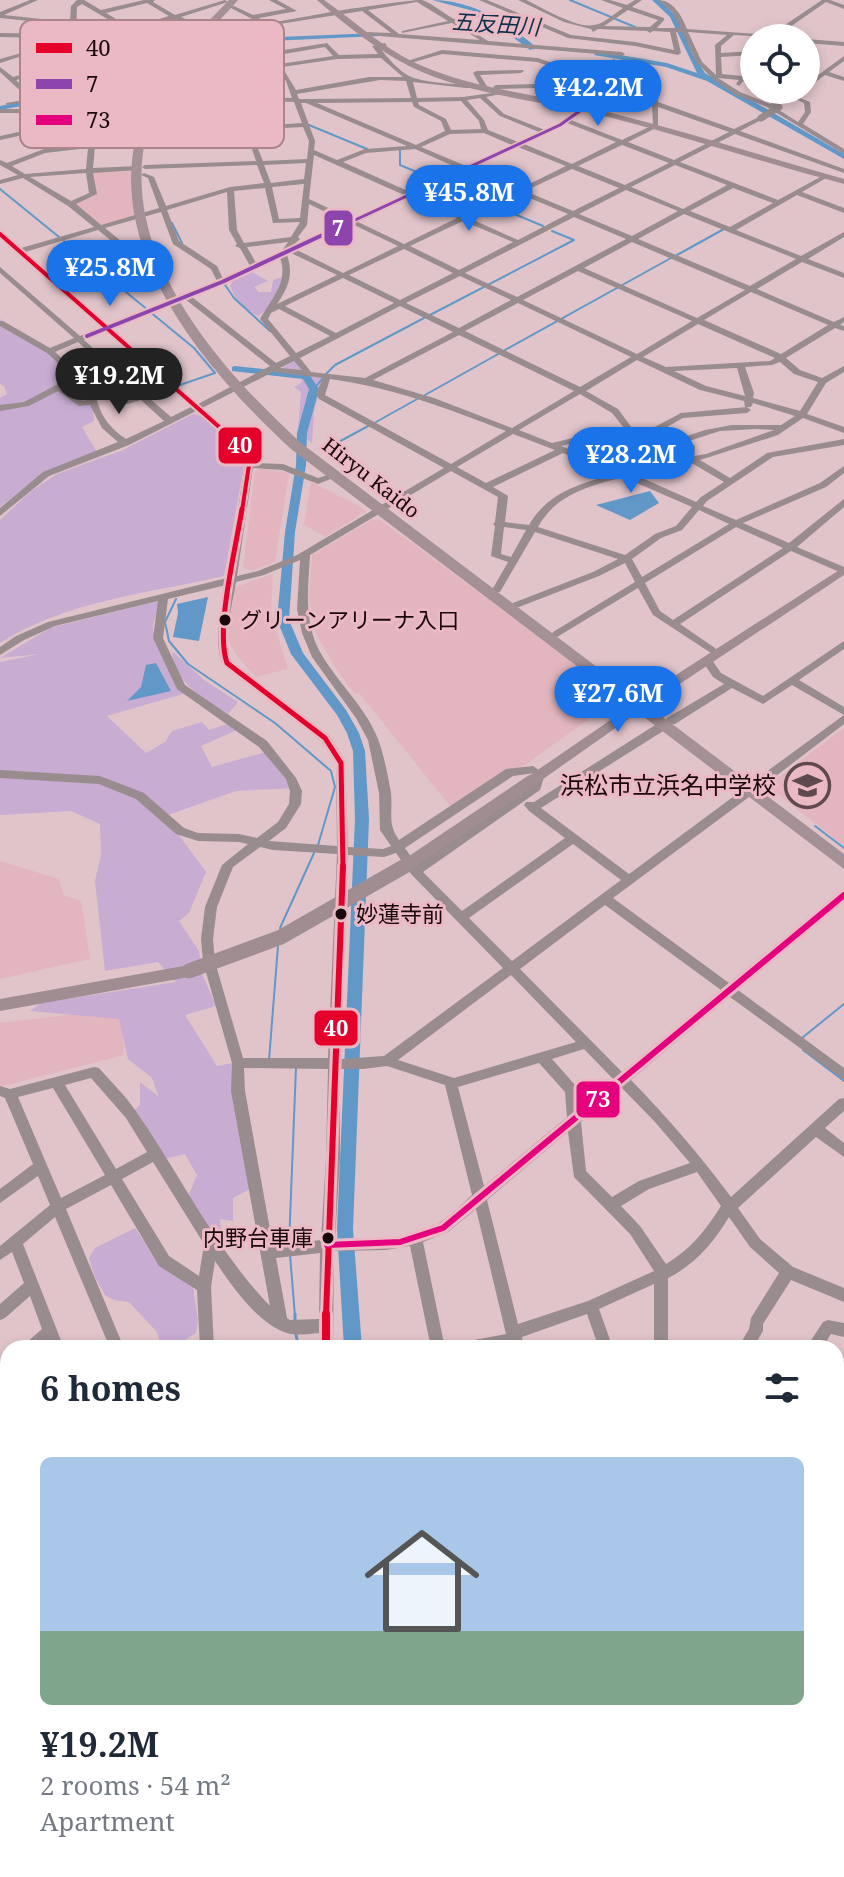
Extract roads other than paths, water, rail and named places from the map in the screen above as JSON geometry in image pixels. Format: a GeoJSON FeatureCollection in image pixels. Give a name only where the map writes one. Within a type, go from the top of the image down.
{"type":"FeatureCollection","features":[{"type":"Feature","properties":{"kind":"highway","name":"Hiryu Kaido"},"geometry":{"type":"LineString","coordinates":[[214,20],[230,2]]}},
{"type":"Feature","properties":{"kind":"highway","name":"Hiryu Kaido"},"geometry":{"type":"LineString","coordinates":[[144,148],[144,214],[152,260],[179,299]]}},
{"type":"Feature","properties":{"kind":"highway","name":"Hiryu Kaido"},"geometry":{"type":"LineString","coordinates":[[144,214],[160,260],[208,357],[334,476],[557,634],[640,702]]}},
{"type":"Feature","properties":{"kind":"highway","name":"Hiryu Kaido"},"geometry":{"type":"LineString","coordinates":[[305,447],[382,509],[668,723],[844,863]]}},
{"type":"Feature","properties":{"kind":"highway","name":"Hiryu Kaido"},"geometry":{"type":"LineString","coordinates":[[752,788],[844,854]]}},
{"type":"Feature","properties":{"kind":"main road"},"geometry":{"type":"LineString","coordinates":[[320,0],[407,62],[483,90],[545,99],[656,126],[844,182]]}},
{"type":"Feature","properties":{"kind":"main road"},"geometry":{"type":"LineString","coordinates":[[0,1005],[187,968],[258,949],[325,916],[709,656],[844,571]]}},
{"type":"Feature","properties":{"kind":"main road"},"geometry":{"type":"LineString","coordinates":[[0,997],[187,968]]}},
{"type":"Feature","properties":{"kind":"street"},"geometry":{"type":"LineString","coordinates":[[0,15],[35,0]]}},
{"type":"Feature","properties":{"kind":"street"},"geometry":{"type":"LineString","coordinates":[[101,12],[149,0],[181,20]]}},
{"type":"Feature","properties":{"kind":"street"},"geometry":{"type":"LineString","coordinates":[[272,0],[307,18]]}},
{"type":"Feature","properties":{"kind":"street"},"geometry":{"type":"LineString","coordinates":[[377,0],[385,5]]}},
{"type":"Feature","properties":{"kind":"street"},"geometry":{"type":"LineString","coordinates":[[284,22],[418,0],[487,42]]}},
{"type":"Feature","properties":{"kind":"street"},"geometry":{"type":"LineString","coordinates":[[482,0],[564,36],[635,44],[678,53],[672,29]]}},
{"type":"Feature","properties":{"kind":"street"},"geometry":{"type":"LineString","coordinates":[[521,0],[566,21],[594,28],[740,34]]}},
{"type":"Feature","properties":{"kind":"street"},"geometry":{"type":"LineString","coordinates":[[545,99],[553,89],[610,64],[662,19],[604,0]]}},
{"type":"Feature","properties":{"kind":"street"},"geometry":{"type":"LineString","coordinates":[[588,40],[594,28],[639,0]]}},
{"type":"Feature","properties":{"kind":"street"},"geometry":{"type":"LineString","coordinates":[[661,0],[674,8],[686,30],[690,46],[703,67],[754,102],[775,106]]}},
{"type":"Feature","properties":{"kind":"street"},"geometry":{"type":"LineString","coordinates":[[790,24],[825,0],[844,7]]}},
{"type":"Feature","properties":{"kind":"street"},"geometry":{"type":"LineString","coordinates":[[73,20],[74,6],[81,1],[116,20]]}},
{"type":"Feature","properties":{"kind":"street"},"geometry":{"type":"LineString","coordinates":[[165,20],[230,2],[257,20]]}},
{"type":"Feature","properties":{"kind":"street"},"geometry":{"type":"LineString","coordinates":[[5,3],[19,5]]}},
{"type":"Feature","properties":{"kind":"street"},"geometry":{"type":"LineString","coordinates":[[362,8],[396,34]]}},
{"type":"Feature","properties":{"kind":"street"},"geometry":{"type":"LineString","coordinates":[[254,17],[292,10]]}},
{"type":"Feature","properties":{"kind":"street"},"geometry":{"type":"LineString","coordinates":[[0,15],[41,20]]}},
{"type":"Feature","properties":{"kind":"street"},"geometry":{"type":"LineString","coordinates":[[396,34],[481,15]]}},
{"type":"Feature","properties":{"kind":"street"},"geometry":{"type":"LineString","coordinates":[[733,33],[719,41],[719,76],[740,78]]}},
{"type":"Feature","properties":{"kind":"street"},"geometry":{"type":"LineString","coordinates":[[369,34],[620,56]]}},
{"type":"Feature","properties":{"kind":"street"},"geometry":{"type":"LineString","coordinates":[[0,35],[20,36]]}},
{"type":"Feature","properties":{"kind":"street"},"geometry":{"type":"LineString","coordinates":[[820,41],[843,42]]}},
{"type":"Feature","properties":{"kind":"street"},"geometry":{"type":"LineString","coordinates":[[284,52],[327,45],[337,57]]}},
{"type":"Feature","properties":{"kind":"street"},"geometry":{"type":"LineString","coordinates":[[385,45],[375,46],[409,79],[418,109],[444,120],[449,132]]}},
{"type":"Feature","properties":{"kind":"street"},"geometry":{"type":"LineString","coordinates":[[407,62],[442,52],[548,62],[582,75]]}},
{"type":"Feature","properties":{"kind":"street"},"geometry":{"type":"LineString","coordinates":[[718,55],[740,54]]}},
{"type":"Feature","properties":{"kind":"street"},"geometry":{"type":"LineString","coordinates":[[0,61],[20,55]]}},
{"type":"Feature","properties":{"kind":"street"},"geometry":{"type":"LineString","coordinates":[[284,65],[337,57],[382,56]]}},
{"type":"Feature","properties":{"kind":"street"},"geometry":{"type":"LineString","coordinates":[[820,76],[844,58]]}},
{"type":"Feature","properties":{"kind":"street"},"geometry":{"type":"LineString","coordinates":[[516,86],[526,59]]}},
{"type":"Feature","properties":{"kind":"street"},"geometry":{"type":"LineString","coordinates":[[269,311],[656,126],[653,78],[610,64]]}},
{"type":"Feature","properties":{"kind":"street"},"geometry":{"type":"LineString","coordinates":[[0,69],[20,88]]}},
{"type":"Feature","properties":{"kind":"street"},"geometry":{"type":"LineString","coordinates":[[521,71],[476,73],[483,90],[502,115],[545,132]]}},
{"type":"Feature","properties":{"kind":"street"},"geometry":{"type":"LineString","coordinates":[[284,73],[307,125],[311,151],[304,220],[296,239],[283,255],[289,272],[281,293],[264,319],[295,357],[302,373]]}},
{"type":"Feature","properties":{"kind":"street"},"geometry":{"type":"LineString","coordinates":[[824,73],[844,79]]}},
{"type":"Feature","properties":{"kind":"street"},"geometry":{"type":"LineString","coordinates":[[11,80],[20,78]]}},
{"type":"Feature","properties":{"kind":"street"},"geometry":{"type":"LineString","coordinates":[[294,92],[376,78],[409,79],[483,90],[516,86],[553,89],[657,104],[844,171]]}},
{"type":"Feature","properties":{"kind":"street"},"geometry":{"type":"LineString","coordinates":[[735,90],[740,82]]}},
{"type":"Feature","properties":{"kind":"street"},"geometry":{"type":"LineString","coordinates":[[341,85],[354,100]]}},
{"type":"Feature","properties":{"kind":"street"},"geometry":{"type":"LineString","coordinates":[[436,99],[444,86]]}},
{"type":"Feature","properties":{"kind":"street"},"geometry":{"type":"LineString","coordinates":[[284,100],[463,99],[483,90]]}},
{"type":"Feature","properties":{"kind":"street"},"geometry":{"type":"LineString","coordinates":[[463,99],[482,121],[485,131]]}},
{"type":"Feature","properties":{"kind":"street"},"geometry":{"type":"LineString","coordinates":[[307,101],[839,327]]}},
{"type":"Feature","properties":{"kind":"street"},"geometry":{"type":"LineString","coordinates":[[0,513],[46,474],[126,443],[200,407],[737,132],[778,104]]}},
{"type":"Feature","properties":{"kind":"street"},"geometry":{"type":"LineString","coordinates":[[799,125],[808,112],[807,104]]}},
{"type":"Feature","properties":{"kind":"street"},"geometry":{"type":"LineString","coordinates":[[775,106],[770,107],[844,152]]}},
{"type":"Feature","properties":{"kind":"street"},"geometry":{"type":"LineString","coordinates":[[50,351],[222,282],[545,132],[584,108]]}},
{"type":"Feature","properties":{"kind":"street"},"geometry":{"type":"LineString","coordinates":[[567,121],[779,203]]}},
{"type":"Feature","properties":{"kind":"street"},"geometry":{"type":"LineString","coordinates":[[284,126],[307,125]]}},
{"type":"Feature","properties":{"kind":"street"},"geometry":{"type":"LineString","coordinates":[[338,162],[365,151],[416,147],[449,132],[485,131],[844,276]]}},
{"type":"Feature","properties":{"kind":"street"},"geometry":{"type":"LineString","coordinates":[[0,138],[20,133]]}},
{"type":"Feature","properties":{"kind":"street"},"geometry":{"type":"LineString","coordinates":[[4,164],[44,151],[73,148]]}},
{"type":"Feature","properties":{"kind":"street"},"geometry":{"type":"LineString","coordinates":[[71,204],[93,194],[89,172],[92,148]]}},
{"type":"Feature","properties":{"kind":"street"},"geometry":{"type":"LineString","coordinates":[[251,148],[268,184],[276,221],[304,220]]}},
{"type":"Feature","properties":{"kind":"street"},"geometry":{"type":"LineString","coordinates":[[311,151],[520,243]]}},
{"type":"Feature","properties":{"kind":"street"},"geometry":{"type":"LineString","coordinates":[[0,182],[23,175],[310,161]]}},
{"type":"Feature","properties":{"kind":"street"},"geometry":{"type":"LineString","coordinates":[[4,164],[71,204],[141,261],[152,260]]}},
{"type":"Feature","properties":{"kind":"street"},"geometry":{"type":"LineString","coordinates":[[142,170],[151,177],[176,242],[214,268],[222,282]]}},
{"type":"Feature","properties":{"kind":"street"},"geometry":{"type":"LineString","coordinates":[[730,230],[826,176]]}},
{"type":"Feature","properties":{"kind":"street"},"geometry":{"type":"LineString","coordinates":[[20,251],[230,189],[308,181]]}},
{"type":"Feature","properties":{"kind":"street"},"geometry":{"type":"LineString","coordinates":[[366,381],[733,185]]}},
{"type":"Feature","properties":{"kind":"street"},"geometry":{"type":"LineString","coordinates":[[230,189],[233,230],[239,246],[254,267]]}},
{"type":"Feature","properties":{"kind":"street"},"geometry":{"type":"LineString","coordinates":[[797,193],[844,211]]}},
{"type":"Feature","properties":{"kind":"street"},"geometry":{"type":"LineString","coordinates":[[306,200],[713,392],[748,405],[802,415],[844,430]]}},
{"type":"Feature","properties":{"kind":"street"},"geometry":{"type":"LineString","coordinates":[[0,234],[243,448],[249,465],[222,641],[227,663],[325,738],[341,763],[347,851],[340,1064],[325,1340]]}},
{"type":"Feature","properties":{"kind":"street"},"geometry":{"type":"LineString","coordinates":[[0,652],[20,638],[52,624],[230,580],[281,566],[303,556],[844,234]]}},
{"type":"Feature","properties":{"kind":"street"},"geometry":{"type":"LineString","coordinates":[[239,246],[296,239]]}},
{"type":"Feature","properties":{"kind":"street"},"geometry":{"type":"LineString","coordinates":[[288,251],[579,390],[615,411],[628,428]]}},
{"type":"Feature","properties":{"kind":"street"},"geometry":{"type":"LineString","coordinates":[[578,268],[782,358],[797,372],[823,381]]}},
{"type":"Feature","properties":{"kind":"street"},"geometry":{"type":"LineString","coordinates":[[0,269],[170,421]]}},
{"type":"Feature","properties":{"kind":"street"},"geometry":{"type":"LineString","coordinates":[[179,299],[270,370],[366,381],[421,397],[624,474],[844,571]]}},
{"type":"Feature","properties":{"kind":"street"},"geometry":{"type":"LineString","coordinates":[[281,307],[337,336]]}},
{"type":"Feature","properties":{"kind":"street"},"geometry":{"type":"LineString","coordinates":[[665,369],[766,364],[839,327],[844,319]]}},
{"type":"Feature","properties":{"kind":"street"},"geometry":{"type":"LineString","coordinates":[[0,320],[50,351],[95,398],[96,414],[126,443]]}},
{"type":"Feature","properties":{"kind":"street"},"geometry":{"type":"LineString","coordinates":[[740,365],[748,405],[745,424]]}},
{"type":"Feature","properties":{"kind":"street"},"geometry":{"type":"LineString","coordinates":[[497,590],[532,528],[555,500],[580,486],[735,447],[783,428],[802,415],[823,381],[842,372]]}},
{"type":"Feature","properties":{"kind":"street"},"geometry":{"type":"LineString","coordinates":[[324,375],[322,397],[503,496],[496,556],[514,560]]}},
{"type":"Feature","properties":{"kind":"street"},"geometry":{"type":"LineString","coordinates":[[0,408],[26,404],[58,387],[82,404],[95,398],[127,401],[177,388]]}},
{"type":"Feature","properties":{"kind":"street"},"geometry":{"type":"LineString","coordinates":[[651,432],[681,416],[748,405]]}},
{"type":"Feature","properties":{"kind":"street"},"geometry":{"type":"LineString","coordinates":[[683,440],[710,429],[745,424],[783,428]]}},
{"type":"Feature","properties":{"kind":"street"},"geometry":{"type":"LineString","coordinates":[[488,486],[558,447],[628,428],[683,440],[691,446],[689,457],[731,482]]}},
{"type":"Feature","properties":{"kind":"street"},"geometry":{"type":"LineString","coordinates":[[516,605],[596,574],[658,536],[679,528],[704,499],[770,455],[844,442]]}},
{"type":"Feature","properties":{"kind":"street"},"geometry":{"type":"LineString","coordinates":[[249,465],[274,466],[318,481],[334,476]]}},
{"type":"Feature","properties":{"kind":"street"},"geometry":{"type":"LineString","coordinates":[[557,634],[736,523],[823,485],[844,469]]}},
{"type":"Feature","properties":{"kind":"street"},"geometry":{"type":"LineString","coordinates":[[673,624],[791,547],[844,502]]}},
{"type":"Feature","properties":{"kind":"street"},"geometry":{"type":"LineString","coordinates":[[498,524],[532,528],[626,558],[656,613],[709,656],[717,675],[763,701],[844,644]]}},
{"type":"Feature","properties":{"kind":"street"},"geometry":{"type":"LineString","coordinates":[[303,556],[302,609],[307,633],[317,657],[361,717],[373,740],[385,793],[386,830],[396,848],[415,871],[666,1124],[700,1165],[755,1243],[788,1272],[844,1295]]}},
{"type":"Feature","properties":{"kind":"street"},"geometry":{"type":"LineString","coordinates":[[163,597],[158,638],[181,687],[263,744],[295,785],[296,798],[292,811],[277,829],[228,865],[208,920],[209,962],[238,1063],[238,1091],[280,1321]]}},
{"type":"Feature","properties":{"kind":"street"},"geometry":{"type":"LineString","coordinates":[[793,681],[844,712]]}},
{"type":"Feature","properties":{"kind":"street"},"geometry":{"type":"LineString","coordinates":[[533,808],[731,684]]}},
{"type":"Feature","properties":{"kind":"street"},"geometry":{"type":"LineString","coordinates":[[387,1061],[844,719]]}},
{"type":"Feature","properties":{"kind":"street"},"geometry":{"type":"LineString","coordinates":[[0,774],[100,780],[140,796],[180,831],[198,837],[239,838],[257,843],[384,853],[510,772],[532,775],[536,787],[415,871]]}},
{"type":"Feature","properties":{"kind":"street"},"geometry":{"type":"LineString","coordinates":[[520,799],[629,880]]}},
{"type":"Feature","properties":{"kind":"street"},"geometry":{"type":"LineString","coordinates":[[461,918],[573,838]]}},
{"type":"Feature","properties":{"kind":"street"},"geometry":{"type":"LineString","coordinates":[[268,1253],[329,1245],[396,1244],[416,1240],[443,1228],[844,895]]}},
{"type":"Feature","properties":{"kind":"street"},"geometry":{"type":"LineString","coordinates":[[606,899],[844,1075]]}},
{"type":"Feature","properties":{"kind":"street"},"geometry":{"type":"LineString","coordinates":[[238,1063],[363,1064],[387,1061],[451,1083],[585,1044]]}},
{"type":"Feature","properties":{"kind":"street"},"geometry":{"type":"LineString","coordinates":[[541,1056],[571,1090],[579,1173],[635,1230],[662,1273],[661,1340]]}},
{"type":"Feature","properties":{"kind":"street"},"geometry":{"type":"LineString","coordinates":[[109,1340],[59,1206],[6,1092],[94,1072],[128,1111],[211,1244],[245,1290],[267,1313],[286,1326],[324,1326]]}},
{"type":"Feature","properties":{"kind":"street"},"geometry":{"type":"LineString","coordinates":[[56,1082],[164,1261],[204,1287]]}},
{"type":"Feature","properties":{"kind":"street"},"geometry":{"type":"LineString","coordinates":[[451,1083],[515,1340],[662,1273],[694,1253],[726,1210],[844,1103]]}},
{"type":"Feature","properties":{"kind":"street"},"geometry":{"type":"LineString","coordinates":[[816,1129],[844,1151]]}},
{"type":"Feature","properties":{"kind":"street"},"geometry":{"type":"LineString","coordinates":[[0,1254],[59,1206],[156,1154]]}},
{"type":"Feature","properties":{"kind":"street"},"geometry":{"type":"LineString","coordinates":[[612,1204],[644,1185],[700,1165]]}},
{"type":"Feature","properties":{"kind":"street"},"geometry":{"type":"LineString","coordinates":[[0,1197],[40,1166]]}},
{"type":"Feature","properties":{"kind":"street"},"geometry":{"type":"LineString","coordinates":[[416,1240],[436,1340]]}},
{"type":"Feature","properties":{"kind":"street"},"geometry":{"type":"LineString","coordinates":[[15,1241],[54,1340]]}},
{"type":"Feature","properties":{"kind":"street"},"geometry":{"type":"LineString","coordinates":[[207,1340],[204,1287],[211,1244]]}},
{"type":"Feature","properties":{"kind":"street"},"geometry":{"type":"LineString","coordinates":[[750,1340],[756,1331],[756,1323],[788,1272]]}},
{"type":"Feature","properties":{"kind":"street"},"geometry":{"type":"LineString","coordinates":[[0,1313],[32,1285]]}},
{"type":"Feature","properties":{"kind":"street"},"geometry":{"type":"LineString","coordinates":[[591,1306],[603,1340]]}},
{"type":"Feature","properties":{"kind":"street"},"geometry":{"type":"LineString","coordinates":[[819,1340],[830,1325],[844,1330]]}},
{"type":"Feature","properties":{"kind":"street"},"geometry":{"type":"LineString","coordinates":[[40,1340],[50,1331]]}},
{"type":"Feature","properties":{"kind":"water"},"geometry":{"type":"Polygon","coordinates":[[[650,491],[659,503],[630,520],[596,505],[650,491]]]}},
{"type":"Feature","properties":{"kind":"water"},"geometry":{"type":"Polygon","coordinates":[[[208,597],[199,641],[173,637],[177,604],[208,597]]]}},
{"type":"Feature","properties":{"kind":"water"},"geometry":{"type":"Polygon","coordinates":[[[156,663],[171,691],[127,701],[141,687],[146,665],[156,663]]]}},
{"type":"Feature","properties":{"kind":"waterway"},"geometry":{"type":"LineString","coordinates":[[435,0],[483,12],[533,48]]}},
{"type":"Feature","properties":{"kind":"waterway"},"geometry":{"type":"LineString","coordinates":[[570,0],[635,27]]}},
{"type":"Feature","properties":{"kind":"waterway"},"geometry":{"type":"LineString","coordinates":[[655,0],[673,16],[702,75],[844,157]]}},
{"type":"Feature","properties":{"kind":"waterway","name":"五反田川"},"geometry":{"type":"LineString","coordinates":[[284,39],[377,35]]}},
{"type":"Feature","properties":{"kind":"waterway","name":"五反田川"},"geometry":{"type":"LineString","coordinates":[[597,53],[667,65],[708,79]]}},
{"type":"Feature","properties":{"kind":"waterway","name":"五反田川"},"geometry":{"type":"LineString","coordinates":[[0,108],[20,104]]}},
{"type":"Feature","properties":{"kind":"waterway"},"geometry":{"type":"LineString","coordinates":[[309,125],[367,149]]}},
{"type":"Feature","properties":{"kind":"waterway"},"geometry":{"type":"LineString","coordinates":[[400,149],[400,165],[436,180]]}},
{"type":"Feature","properties":{"kind":"waterway"},"geometry":{"type":"LineString","coordinates":[[441,182],[491,204]]}},
{"type":"Feature","properties":{"kind":"waterway"},"geometry":{"type":"LineString","coordinates":[[0,189],[59,237]]}},
{"type":"Feature","properties":{"kind":"waterway"},"geometry":{"type":"LineString","coordinates":[[495,206],[543,226]]}},
{"type":"Feature","properties":{"kind":"waterway"},"geometry":{"type":"LineString","coordinates":[[172,223],[182,243]]}},
{"type":"Feature","properties":{"kind":"waterway"},"geometry":{"type":"LineString","coordinates":[[677,255],[724,229]]}},
{"type":"Feature","properties":{"kind":"waterway"},"geometry":{"type":"LineString","coordinates":[[430,315],[574,240],[552,231]]}},
{"type":"Feature","properties":{"kind":"waterway"},"geometry":{"type":"LineString","coordinates":[[64,241],[194,348],[215,373],[177,386]]}},
{"type":"Feature","properties":{"kind":"waterway"},"geometry":{"type":"LineString","coordinates":[[505,350],[671,258]]}},
{"type":"Feature","properties":{"kind":"waterway"},"geometry":{"type":"LineString","coordinates":[[223,282],[234,298],[270,331]]}},
{"type":"Feature","properties":{"kind":"waterway"},"geometry":{"type":"LineString","coordinates":[[326,374],[335,365],[424,318]]}},
{"type":"Feature","properties":{"kind":"waterway"},"geometry":{"type":"LineString","coordinates":[[425,395],[500,353]]}},
{"type":"Feature","properties":{"kind":"waterway"},"geometry":{"type":"LineString","coordinates":[[235,369],[306,376],[314,389],[302,433],[283,620],[297,654],[342,713],[359,751],[362,819],[345,1229],[352,1340]]}},
{"type":"Feature","properties":{"kind":"waterway"},"geometry":{"type":"LineString","coordinates":[[314,389],[322,379]]}},
{"type":"Feature","properties":{"kind":"waterway"},"geometry":{"type":"LineString","coordinates":[[376,422],[419,398]]}},
{"type":"Feature","properties":{"kind":"waterway"},"geometry":{"type":"LineString","coordinates":[[324,450],[370,425]]}},
{"type":"Feature","properties":{"kind":"waterway"},"geometry":{"type":"LineString","coordinates":[[176,599],[165,622],[169,641],[188,664],[275,723],[331,771],[335,787],[318,845]]}},
{"type":"Feature","properties":{"kind":"waterway"},"geometry":{"type":"LineString","coordinates":[[815,826],[844,848]]}},
{"type":"Feature","properties":{"kind":"waterway"},"geometry":{"type":"LineString","coordinates":[[280,928],[314,853]]}},
{"type":"Feature","properties":{"kind":"waterway"},"geometry":{"type":"LineString","coordinates":[[269,1060],[278,946]]}},
{"type":"Feature","properties":{"kind":"waterway"},"geometry":{"type":"LineString","coordinates":[[802,1038],[844,1004]]}},
{"type":"Feature","properties":{"kind":"waterway"},"geometry":{"type":"LineString","coordinates":[[803,1050],[844,1081]]}},
{"type":"Feature","properties":{"kind":"waterway"},"geometry":{"type":"LineString","coordinates":[[289,1245],[296,1067]]}},
{"type":"Feature","properties":{"kind":"waterway"},"geometry":{"type":"LineString","coordinates":[[290,1255],[295,1316]]}},
{"type":"Feature","properties":{"kind":"waterway"},"geometry":{"type":"LineString","coordinates":[[296,1335],[297,1340]]}},
{"type":"Feature","properties":{"kind":"place","name":"グリーンアリーナ入口"},"geometry":{"type":"Point","coordinates":[225,620]}},
{"type":"Feature","properties":{"kind":"place","name":"浜松市立浜名中学校"},"geometry":{"type":"Point","coordinates":[807,786]}},
{"type":"Feature","properties":{"kind":"place","name":"妙蓮寺前"},"geometry":{"type":"Point","coordinates":[341,914]}},
{"type":"Feature","properties":{"kind":"place","name":"内野台車庫"},"geometry":{"type":"Point","coordinates":[328,1238]}}]}
